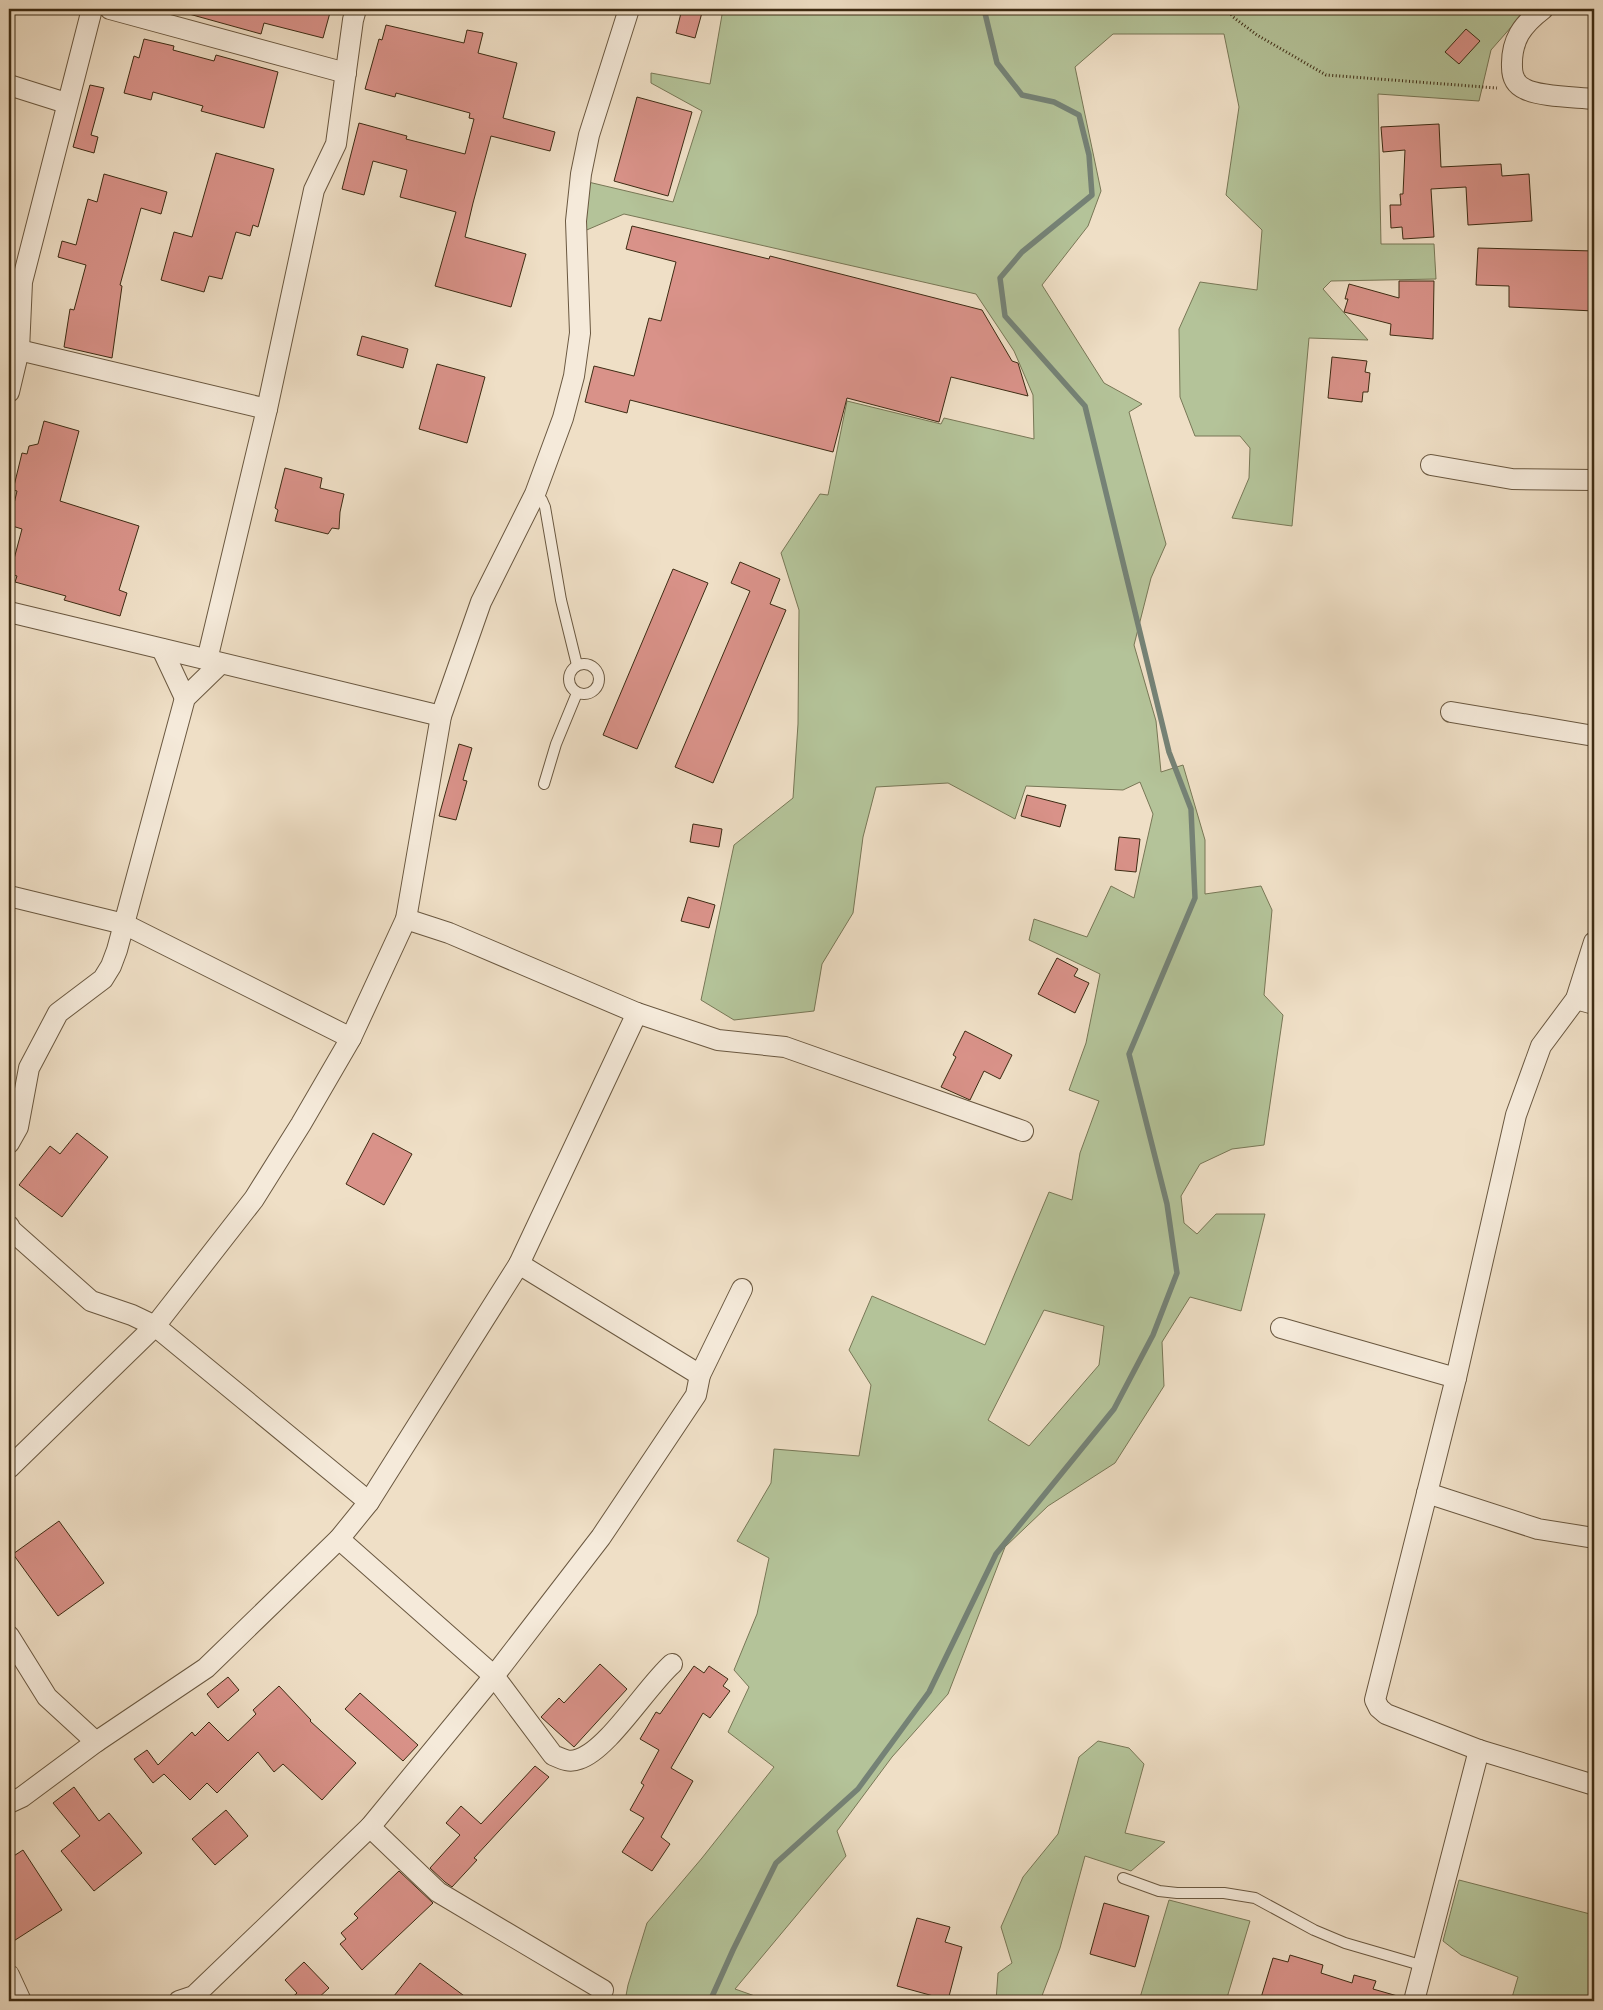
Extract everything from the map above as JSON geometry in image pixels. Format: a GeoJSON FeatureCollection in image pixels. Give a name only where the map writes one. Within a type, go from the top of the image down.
{"type":"FeatureCollection","features":[{"type":"Feature","properties":{"kind":"street"},"geometry":{"type":"LineString","coordinates":[[9,392],[19,350],[15,280],[92,9]]}},
{"type":"Feature","properties":{"kind":"street"},"geometry":{"type":"LineString","coordinates":[[110,9],[346,73]]}},
{"type":"Feature","properties":{"kind":"street"},"geometry":{"type":"LineString","coordinates":[[9,1143],[18,1127],[29,1068],[58,1013],[103,979],[111,966],[185,698],[213,662],[314,190],[336,144],[352,20],[356,9]]}},
{"type":"Feature","properties":{"kind":"street"},"geometry":{"type":"LineString","coordinates":[[9,1468],[155,1326],[254,1199],[301,1124],[351,1038],[406,919],[441,716],[481,602],[535,494],[563,418],[574,376],[580,333],[576,221],[581,174],[589,135],[628,9]]}},
{"type":"Feature","properties":{"kind":"street"},"geometry":{"type":"LineString","coordinates":[[1543,9],[1532,17],[1516,39],[1511,52],[1512,76],[1518,84],[1534,93],[1594,99]]}},
{"type":"Feature","properties":{"kind":"street"},"geometry":{"type":"LineString","coordinates":[[9,85],[66,103]]}},
{"type":"Feature","properties":{"kind":"street"},"geometry":{"type":"LineString","coordinates":[[19,350],[267,409]]}},
{"type":"Feature","properties":{"kind":"street"},"geometry":{"type":"LineString","coordinates":[[1431,465],[1512,479],[1594,480]]}},
{"type":"Feature","properties":{"kind":"street"},"geometry":{"type":"LineString","coordinates":[[9,612],[441,716]]}},
{"type":"Feature","properties":{"kind":"street"},"geometry":{"type":"LineString","coordinates":[[162,649],[185,698]]}},
{"type":"Feature","properties":{"kind":"street"},"geometry":{"type":"LineString","coordinates":[[1451,712],[1594,736]]}},
{"type":"Feature","properties":{"kind":"street"},"geometry":{"type":"LineString","coordinates":[[9,896],[124,924],[351,1038]]}},
{"type":"Feature","properties":{"kind":"street"},"geometry":{"type":"LineString","coordinates":[[406,919],[449,933],[638,1013],[718,1040],[785,1047],[1023,1131]]}},
{"type":"Feature","properties":{"kind":"street"},"geometry":{"type":"LineString","coordinates":[[1594,942],[1585,1001],[1541,1046],[1516,1115],[1456,1378],[1375,1700],[1379,1708],[1386,1714],[1478,1750],[1594,1785]]}},
{"type":"Feature","properties":{"kind":"street"},"geometry":{"type":"LineString","coordinates":[[9,1803],[22,1796],[96,1742],[206,1668],[339,1539],[368,1502],[519,1264],[638,1013]]}},
{"type":"Feature","properties":{"kind":"street"},"geometry":{"type":"LineString","coordinates":[[9,1226],[11,1230],[91,1301],[132,1315],[155,1326],[368,1502]]}},
{"type":"Feature","properties":{"kind":"street"},"geometry":{"type":"LineString","coordinates":[[519,1264],[700,1375]]}},
{"type":"Feature","properties":{"kind":"street"},"geometry":{"type":"LineString","coordinates":[[179,2001],[194,1996],[370,1827],[494,1676],[601,1537],[696,1395],[700,1375],[742,1290]]}},
{"type":"Feature","properties":{"kind":"street"},"geometry":{"type":"LineString","coordinates":[[1282,1328],[1456,1378]]}},
{"type":"Feature","properties":{"kind":"street"},"geometry":{"type":"LineString","coordinates":[[1427,1493],[1538,1529],[1594,1538]]}},
{"type":"Feature","properties":{"kind":"street"},"geometry":{"type":"LineString","coordinates":[[339,1539],[494,1676],[553,1755],[566,1761],[578,1760],[591,1753],[617,1727],[658,1676],[672,1664]]}},
{"type":"Feature","properties":{"kind":"street"},"geometry":{"type":"LineString","coordinates":[[9,1636],[48,1697],[96,1742]]}},
{"type":"Feature","properties":{"kind":"street"},"geometry":{"type":"LineString","coordinates":[[1414,2001],[1478,1750]]}},
{"type":"Feature","properties":{"kind":"street"},"geometry":{"type":"LineString","coordinates":[[370,1827],[438,1892],[603,1990]]}},
{"type":"Feature","properties":{"kind":"street"},"geometry":{"type":"LineString","coordinates":[[9,1975],[21,2001]]}},
{"type":"Feature","properties":{"kind":"lane"},"geometry":{"type":"LineString","coordinates":[[535,494],[542,500],[545,507],[561,600],[577,665]]}},
{"type":"Feature","properties":{"kind":"lane"},"geometry":{"type":"LineString","coordinates":[[577,665],[590,665],[596,669],[599,675],[599,682],[596,688],[590,692],[584,694],[577,693],[569,682],[572,670],[577,665]]}},
{"type":"Feature","properties":{"kind":"lane"},"geometry":{"type":"LineString","coordinates":[[544,784],[556,744],[577,693]]}},
{"type":"Feature","properties":{"kind":"lane"},"geometry":{"type":"LineString","coordinates":[[1123,1878],[1159,1891],[1224,1893],[1255,1898],[1314,1930],[1345,1943],[1424,1966]]}},
{"type":"Feature","properties":{"kind":"path"},"geometry":{"type":"LineString","coordinates":[[1227,9],[1233,17],[1257,35],[1326,75],[1525,89]]}},
{"type":"Feature","properties":{"kind":"green space"},"geometry":{"type":"Polygon","coordinates":[[[723,9],[1527,9],[1491,50],[1479,101],[1378,94],[1381,244],[1434,244],[1436,279],[1331,281],[1323,289],[1368,340],[1309,338],[1292,526],[1232,518],[1249,478],[1250,448],[1240,436],[1195,436],[1180,397],[1179,329],[1200,282],[1257,290],[1262,230],[1226,195],[1239,107],[1224,34],[1113,34],[1075,67],[1101,191],[1088,226],[1042,285],[1104,383],[1142,404],[1129,412],[1166,544],[1151,578],[1134,645],[1156,721],[1161,772],[1183,765],[1205,840],[1205,894],[1261,886],[1272,910],[1264,995],[1283,1015],[1264,1145],[1232,1149],[1200,1164],[1181,1196],[1184,1223],[1197,1234],[1216,1214],[1265,1214],[1241,1311],[1190,1297],[1162,1342],[1164,1386],[1115,1463],[1048,1506],[1005,1547],[948,1694],[892,1757],[837,1831],[846,1856],[735,1989],[769,2001],[625,2001],[647,1923],[702,1858],[774,1767],[728,1732],[749,1687],[734,1670],[757,1614],[769,1558],[737,1541],[771,1483],[774,1449],[859,1456],[871,1385],[849,1350],[872,1296],[985,1345],[1049,1192],[1072,1200],[1080,1153],[1099,1101],[1069,1090],[1086,1043],[1100,974],[1029,940],[1034,919],[1087,937],[1111,886],[1134,898],[1153,814],[1140,782],[1123,790],[1026,786],[1015,819],[948,783],[876,787],[863,837],[853,913],[822,964],[814,1011],[734,1020],[701,1000],[734,845],[793,798],[798,724],[799,610],[781,553],[820,494],[828,495],[847,401],[941,424],[944,418],[1034,439],[1033,395],[1014,351],[976,294],[624,214],[582,232],[584,181],[673,202],[702,111],[651,83],[651,73],[710,84],[723,9]],[[1044,1310],[988,1420],[1029,1446],[1099,1365],[1104,1326],[1044,1310]]]}},
{"type":"Feature","properties":{"kind":"green space"},"geometry":{"type":"Polygon","coordinates":[[[1098,1741],[1129,1748],[1144,1764],[1125,1833],[1165,1842],[1131,1871],[1085,1856],[1060,1948],[1040,2001],[996,2001],[998,1973],[1012,1963],[1001,1927],[1023,1877],[1058,1834],[1079,1757],[1098,1741]]]}},
{"type":"Feature","properties":{"kind":"green space"},"geometry":{"type":"Polygon","coordinates":[[[1459,1880],[1594,1915],[1594,1971],[1589,1987],[1594,1988],[1594,2001],[1511,2001],[1518,1977],[1461,1955],[1443,1941],[1459,1880]]]}},
{"type":"Feature","properties":{"kind":"green space"},"geometry":{"type":"Polygon","coordinates":[[[1169,1900],[1250,1921],[1226,2001],[1139,2001],[1169,1900]]]}},
{"type":"Feature","properties":{"kind":"building"},"geometry":{"type":"Polygon","coordinates":[[[189,9],[331,9],[323,38],[264,23],[261,34],[189,14],[189,9]]]}},
{"type":"Feature","properties":{"kind":"building"},"geometry":{"type":"Polygon","coordinates":[[[682,9],[703,9],[695,38],[676,33],[682,9]]]}},
{"type":"Feature","properties":{"kind":"building"},"geometry":{"type":"Polygon","coordinates":[[[386,25],[464,43],[467,30],[483,33],[478,53],[517,63],[503,118],[555,132],[550,151],[491,136],[473,203],[465,237],[526,254],[511,307],[435,286],[456,212],[400,197],[407,170],[373,161],[364,195],[342,189],[359,123],[407,136],[406,139],[465,154],[474,119],[469,118],[470,113],[396,93],[395,97],[365,89],[379,39],[382,40],[386,25]]]}},
{"type":"Feature","properties":{"kind":"building"},"geometry":{"type":"Polygon","coordinates":[[[1466,29],[1480,41],[1459,64],[1445,52],[1466,29]]]}},
{"type":"Feature","properties":{"kind":"building"},"geometry":{"type":"Polygon","coordinates":[[[144,39],[174,46],[173,50],[214,61],[216,55],[278,72],[264,128],[201,111],[203,106],[153,92],[151,100],[124,93],[134,56],[139,58],[144,39]]]}},
{"type":"Feature","properties":{"kind":"building"},"geometry":{"type":"Polygon","coordinates":[[[90,85],[104,88],[91,135],[98,137],[94,153],[73,147],[90,85]]]}},
{"type":"Feature","properties":{"kind":"building"},"geometry":{"type":"Polygon","coordinates":[[[637,97],[692,112],[668,196],[614,181],[637,97]]]}},
{"type":"Feature","properties":{"kind":"building"},"geometry":{"type":"Polygon","coordinates":[[[1439,124],[1441,167],[1501,164],[1502,176],[1529,174],[1532,221],[1468,225],[1466,187],[1431,189],[1434,237],[1403,239],[1402,227],[1391,228],[1390,205],[1401,205],[1400,194],[1403,194],[1405,150],[1383,152],[1381,127],[1439,124]]]}},
{"type":"Feature","properties":{"kind":"building"},"geometry":{"type":"Polygon","coordinates":[[[216,153],[274,169],[258,227],[253,225],[250,236],[236,232],[222,279],[209,276],[204,292],[161,280],[174,232],[192,237],[216,153]]]}},
{"type":"Feature","properties":{"kind":"building"},"geometry":{"type":"Polygon","coordinates":[[[104,174],[167,192],[161,214],[141,208],[120,285],[122,286],[112,358],[64,347],[70,309],[74,310],[86,265],[58,257],[62,241],[76,245],[88,199],[97,202],[104,174]]]}},
{"type":"Feature","properties":{"kind":"building"},"geometry":{"type":"Polygon","coordinates":[[[632,226],[769,259],[770,256],[982,310],[1012,361],[1018,363],[1028,396],[951,377],[939,422],[847,398],[833,452],[630,400],[627,413],[585,402],[594,366],[634,376],[649,318],[661,321],[676,262],[626,249],[632,226]]]}},
{"type":"Feature","properties":{"kind":"building"},"geometry":{"type":"Polygon","coordinates":[[[1478,248],[1594,251],[1594,311],[1509,307],[1509,286],[1476,285],[1478,248]]]}},
{"type":"Feature","properties":{"kind":"building"},"geometry":{"type":"Polygon","coordinates":[[[1399,281],[1434,281],[1433,339],[1390,335],[1391,324],[1344,312],[1348,299],[1345,299],[1349,284],[1399,298],[1399,281]]]}},
{"type":"Feature","properties":{"kind":"building"},"geometry":{"type":"Polygon","coordinates":[[[362,336],[408,349],[403,368],[357,355],[362,336]]]}},
{"type":"Feature","properties":{"kind":"building"},"geometry":{"type":"Polygon","coordinates":[[[1332,357],[1367,361],[1365,372],[1370,373],[1368,392],[1363,392],[1362,402],[1328,398],[1332,357]]]}},
{"type":"Feature","properties":{"kind":"building"},"geometry":{"type":"Polygon","coordinates":[[[437,364],[485,377],[467,443],[419,429],[437,364]]]}},
{"type":"Feature","properties":{"kind":"building"},"geometry":{"type":"Polygon","coordinates":[[[44,421],[79,431],[60,501],[139,526],[119,590],[127,593],[120,616],[64,600],[66,596],[15,582],[17,576],[10,574],[22,529],[9,525],[17,491],[13,490],[22,453],[27,454],[29,446],[38,444],[44,421]]]}},
{"type":"Feature","properties":{"kind":"building"},"geometry":{"type":"Polygon","coordinates":[[[285,468],[322,478],[320,488],[344,494],[339,529],[332,528],[328,534],[275,521],[278,510],[275,508],[285,468]]]}},
{"type":"Feature","properties":{"kind":"building"},"geometry":{"type":"Polygon","coordinates":[[[740,562],[780,579],[770,604],[786,610],[713,783],[675,767],[750,591],[731,583],[740,562]]]}},
{"type":"Feature","properties":{"kind":"building"},"geometry":{"type":"Polygon","coordinates":[[[673,569],[708,583],[637,749],[603,735],[673,569]]]}},
{"type":"Feature","properties":{"kind":"building"},"geometry":{"type":"Polygon","coordinates":[[[459,744],[472,748],[463,780],[467,781],[456,820],[439,816],[459,744]]]}},
{"type":"Feature","properties":{"kind":"building"},"geometry":{"type":"Polygon","coordinates":[[[1027,795],[1066,805],[1060,827],[1021,816],[1027,795]]]}},
{"type":"Feature","properties":{"kind":"building"},"geometry":{"type":"Polygon","coordinates":[[[693,824],[722,829],[719,847],[690,842],[693,824]]]}},
{"type":"Feature","properties":{"kind":"building"},"geometry":{"type":"Polygon","coordinates":[[[1119,837],[1140,839],[1136,872],[1115,870],[1119,837]]]}},
{"type":"Feature","properties":{"kind":"building"},"geometry":{"type":"Polygon","coordinates":[[[688,897],[715,905],[709,928],[681,921],[688,897]]]}},
{"type":"Feature","properties":{"kind":"building"},"geometry":{"type":"Polygon","coordinates":[[[1057,958],[1078,969],[1074,976],[1089,983],[1075,1013],[1038,994],[1057,958]]]}},
{"type":"Feature","properties":{"kind":"building"},"geometry":{"type":"Polygon","coordinates":[[[965,1031],[1012,1055],[1000,1079],[984,1071],[970,1100],[941,1087],[956,1057],[953,1055],[965,1031]]]}},
{"type":"Feature","properties":{"kind":"building"},"geometry":{"type":"Polygon","coordinates":[[[77,1133],[108,1157],[62,1217],[19,1185],[50,1146],[60,1154],[77,1133]]]}},
{"type":"Feature","properties":{"kind":"building"},"geometry":{"type":"Polygon","coordinates":[[[373,1133],[412,1154],[384,1205],[346,1184],[373,1133]]]}},
{"type":"Feature","properties":{"kind":"building"},"geometry":{"type":"Polygon","coordinates":[[[59,1521],[104,1583],[58,1616],[13,1554],[59,1521]]]}},
{"type":"Feature","properties":{"kind":"building"},"geometry":{"type":"Polygon","coordinates":[[[600,1664],[627,1689],[574,1747],[541,1717],[559,1698],[564,1703],[600,1664]]]}},
{"type":"Feature","properties":{"kind":"building"},"geometry":{"type":"Polygon","coordinates":[[[694,1666],[704,1673],[709,1666],[728,1679],[723,1686],[730,1691],[710,1718],[703,1713],[671,1768],[693,1781],[661,1837],[670,1844],[652,1871],[622,1852],[644,1818],[630,1810],[644,1785],[641,1783],[659,1750],[640,1739],[656,1712],[660,1714],[694,1666]]]}},
{"type":"Feature","properties":{"kind":"building"},"geometry":{"type":"Polygon","coordinates":[[[228,1677],[239,1690],[218,1708],[207,1694],[228,1677]]]}},
{"type":"Feature","properties":{"kind":"building"},"geometry":{"type":"Polygon","coordinates":[[[279,1686],[310,1721],[356,1763],[322,1800],[283,1764],[274,1772],[258,1752],[217,1793],[207,1783],[190,1800],[164,1774],[153,1783],[134,1759],[147,1750],[158,1765],[192,1732],[195,1736],[209,1722],[228,1741],[256,1714],[253,1710],[279,1686]]]}},
{"type":"Feature","properties":{"kind":"building"},"geometry":{"type":"Polygon","coordinates":[[[360,1693],[418,1745],[403,1761],[345,1709],[360,1693]]]}},
{"type":"Feature","properties":{"kind":"building"},"geometry":{"type":"Polygon","coordinates":[[[535,1766],[549,1777],[474,1858],[477,1860],[452,1887],[445,1882],[430,1868],[460,1835],[446,1823],[461,1806],[481,1824],[535,1766]]]}},
{"type":"Feature","properties":{"kind":"building"},"geometry":{"type":"Polygon","coordinates":[[[74,1787],[99,1821],[109,1813],[142,1853],[94,1891],[61,1851],[80,1836],[53,1803],[74,1787]]]}},
{"type":"Feature","properties":{"kind":"building"},"geometry":{"type":"Polygon","coordinates":[[[226,1810],[248,1836],[215,1865],[192,1839],[226,1810]]]}},
{"type":"Feature","properties":{"kind":"building"},"geometry":{"type":"Polygon","coordinates":[[[23,1850],[62,1910],[9,1944],[9,1859],[23,1850]]]}},
{"type":"Feature","properties":{"kind":"building"},"geometry":{"type":"Polygon","coordinates":[[[399,1871],[433,1903],[362,1970],[340,1944],[346,1939],[341,1933],[358,1918],[354,1914],[399,1871]]]}},
{"type":"Feature","properties":{"kind":"building"},"geometry":{"type":"Polygon","coordinates":[[[1104,1903],[1149,1916],[1135,1967],[1090,1954],[1104,1903]]]}},
{"type":"Feature","properties":{"kind":"building"},"geometry":{"type":"Polygon","coordinates":[[[917,1918],[950,1927],[945,1942],[962,1947],[948,2000],[897,1986],[917,1918]]]}},
{"type":"Feature","properties":{"kind":"building"},"geometry":{"type":"Polygon","coordinates":[[[1290,1955],[1323,1965],[1321,1973],[1352,1983],[1354,1975],[1376,1981],[1373,1989],[1401,1997],[1400,2001],[1260,2001],[1273,1958],[1288,1962],[1290,1955]]]}},
{"type":"Feature","properties":{"kind":"building"},"geometry":{"type":"Polygon","coordinates":[[[304,1962],[329,1988],[315,2001],[288,2001],[297,1993],[285,1980],[304,1962]]]}},
{"type":"Feature","properties":{"kind":"building"},"geometry":{"type":"Polygon","coordinates":[[[420,1963],[471,2001],[390,2001],[420,1963]]]}},
{"type":"Feature","properties":{"kind":"waterway"},"geometry":{"type":"LineString","coordinates":[[710,2001],[776,1863],[858,1789],[929,1692],[996,1554],[1114,1409],[1153,1335],[1177,1273],[1167,1204],[1129,1054],[1195,898],[1191,809],[1169,752],[1085,406],[1005,316],[1000,278],[1022,252],[1092,195],[1089,155],[1079,115],[1054,102],[1022,95],[997,63],[984,9]]}}]}
